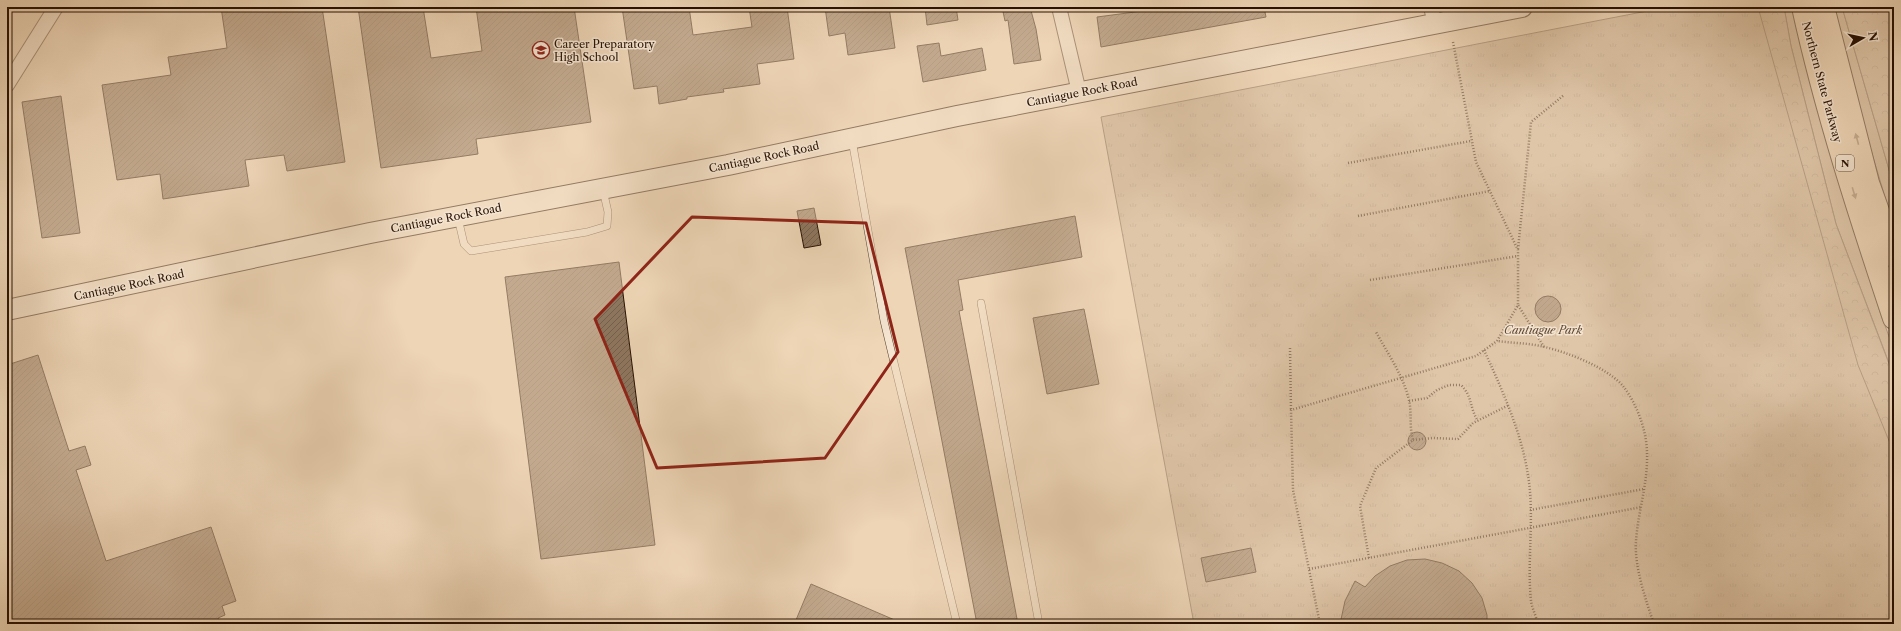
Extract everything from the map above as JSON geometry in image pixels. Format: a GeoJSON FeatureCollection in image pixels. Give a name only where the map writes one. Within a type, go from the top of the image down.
{"type":"FeatureCollection","features":[{"type":"Feature","properties":{"kind":"highway","name":"Northern State Parkway"},"geometry":{"type":"LineString","coordinates":[[1802,7],[1814,62],[1866,234],[1894,318]]}},
{"type":"Feature","properties":{"kind":"highway","name":"Northern State Parkway"},"geometry":{"type":"LineString","coordinates":[[1823,7],[1868,183],[1894,256]]}},
{"type":"Feature","properties":{"kind":"main road","name":"Cantiague Rock Road"},"geometry":{"type":"LineString","coordinates":[[7,310],[458,216],[728,165],[1433,16],[1522,7]]}},
{"type":"Feature","properties":{"kind":"street"},"geometry":{"type":"LineString","coordinates":[[7,85],[56,7]]}},
{"type":"Feature","properties":{"kind":"street"},"geometry":{"type":"LineString","coordinates":[[1059,7],[1079,92]]}},
{"type":"Feature","properties":{"kind":"lane"},"geometry":{"type":"LineString","coordinates":[[852,138],[884,321],[957,624]]}},
{"type":"Feature","properties":{"kind":"lane"},"geometry":{"type":"LineString","coordinates":[[458,216],[464,244],[471,251],[587,232],[607,226],[608,212],[603,188]]}},
{"type":"Feature","properties":{"kind":"lane"},"geometry":{"type":"LineString","coordinates":[[981,303],[1039,624]]}},
{"type":"Feature","properties":{"kind":"path"},"geometry":{"type":"LineString","coordinates":[[1452,42],[1476,162],[1518,250]]}},
{"type":"Feature","properties":{"kind":"path"},"geometry":{"type":"LineString","coordinates":[[1291,410],[1476,356],[1497,341],[1518,305],[1518,250],[1531,122],[1564,95]]}},
{"type":"Feature","properties":{"kind":"path"},"geometry":{"type":"LineString","coordinates":[[1348,163],[1471,141]]}},
{"type":"Feature","properties":{"kind":"path"},"geometry":{"type":"LineString","coordinates":[[1358,216],[1490,191]]}},
{"type":"Feature","properties":{"kind":"path"},"geometry":{"type":"LineString","coordinates":[[1370,280],[1518,256]]}},
{"type":"Feature","properties":{"kind":"path"},"geometry":{"type":"LineString","coordinates":[[1518,305],[1544,347]]}},
{"type":"Feature","properties":{"kind":"path"},"geometry":{"type":"LineString","coordinates":[[1376,332],[1402,378],[1409,401],[1410,429],[1413,440]]}},
{"type":"Feature","properties":{"kind":"path"},"geometry":{"type":"LineString","coordinates":[[1497,341],[1544,347],[1575,356],[1604,371],[1623,386],[1635,407],[1643,426],[1647,454],[1642,507],[1636,542],[1640,581],[1654,624]]}},
{"type":"Feature","properties":{"kind":"path"},"geometry":{"type":"LineString","coordinates":[[1290,348],[1293,490],[1320,624]]}},
{"type":"Feature","properties":{"kind":"path"},"geometry":{"type":"LineString","coordinates":[[1484,350],[1509,405],[1522,446],[1529,482],[1529,562],[1532,602],[1538,624]]}},
{"type":"Feature","properties":{"kind":"path"},"geometry":{"type":"LineString","coordinates":[[1409,401],[1427,398],[1437,390],[1449,385],[1461,385],[1468,392],[1472,401],[1472,412],[1478,421]]}},
{"type":"Feature","properties":{"kind":"path"},"geometry":{"type":"LineString","coordinates":[[1369,558],[1360,506],[1376,468],[1413,440],[1433,438],[1458,439],[1478,421],[1509,405]]}},
{"type":"Feature","properties":{"kind":"path"},"geometry":{"type":"LineString","coordinates":[[1530,510],[1644,489]]}},
{"type":"Feature","properties":{"kind":"path"},"geometry":{"type":"LineString","coordinates":[[1309,569],[1642,507]]}},
{"type":"Feature","properties":{"kind":"highlighted area"},"geometry":{"type":"Polygon","coordinates":[[[692,217],[866,223],[898,352],[825,458],[657,468],[595,319],[692,217]]]}},
{"type":"Feature","properties":{"kind":"green space"},"geometry":{"type":"Polygon","coordinates":[[[1658,7],[1784,7],[1791,46],[1836,224],[1894,377],[1894,505],[1646,23],[1658,7]]]}},
{"type":"Feature","properties":{"kind":"green space","name":"Cantiague Park"},"geometry":{"type":"Polygon","coordinates":[[[1668,7],[1758,7],[1858,365],[1894,453],[1894,624],[1194,624],[1101,117],[1668,7]]]}},
{"type":"Feature","properties":{"kind":"green space"},"geometry":{"type":"Polygon","coordinates":[[[1784,7],[1794,7],[1822,123],[1880,312],[1894,350],[1894,376],[1836,224],[1791,46],[1784,7]]]}},
{"type":"Feature","properties":{"kind":"green space"},"geometry":{"type":"Polygon","coordinates":[[[1834,7],[1842,7],[1894,187],[1894,227],[1855,97],[1834,7]]]}},
{"type":"Feature","properties":{"kind":"green space"},"geometry":{"type":"Polygon","coordinates":[[[1842,7],[1894,7],[1894,187],[1842,7]]]}},
{"type":"Feature","properties":{"kind":"building"},"geometry":{"type":"Polygon","coordinates":[[[221,7],[322,7],[345,162],[287,171],[284,155],[245,160],[249,186],[163,199],[160,174],[117,180],[102,85],[171,75],[168,57],[227,48],[221,7]]]}},
{"type":"Feature","properties":{"kind":"building"},"geometry":{"type":"Polygon","coordinates":[[[358,7],[423,7],[431,58],[482,51],[476,7],[574,7],[591,122],[476,139],[478,154],[381,168],[358,7]]]}},
{"type":"Feature","properties":{"kind":"building"},"geometry":{"type":"Polygon","coordinates":[[[622,7],[689,7],[693,35],[752,27],[749,7],[787,7],[794,59],[757,64],[760,84],[723,89],[724,92],[687,97],[687,99],[659,104],[657,86],[634,89],[622,7]]]}},
{"type":"Feature","properties":{"kind":"building"},"geometry":{"type":"Polygon","coordinates":[[[825,7],[889,7],[895,48],[848,55],[845,33],[829,36],[825,7]]]}},
{"type":"Feature","properties":{"kind":"building"},"geometry":{"type":"Polygon","coordinates":[[[925,7],[956,7],[958,20],[927,25],[925,7]]]}},
{"type":"Feature","properties":{"kind":"building"},"geometry":{"type":"Polygon","coordinates":[[[1002,7],[1030,7],[1036,29],[1041,60],[1014,64],[1008,20],[1005,21],[1002,7]]]}},
{"type":"Feature","properties":{"kind":"building"},"geometry":{"type":"Polygon","coordinates":[[[1173,7],[1264,7],[1266,17],[1101,47],[1097,17],[1173,7]]]}},
{"type":"Feature","properties":{"kind":"building"},"geometry":{"type":"Polygon","coordinates":[[[939,43],[941,56],[982,48],[986,70],[923,82],[917,46],[939,43]]]}},
{"type":"Feature","properties":{"kind":"building"},"geometry":{"type":"Polygon","coordinates":[[[61,96],[80,233],[42,238],[22,102],[61,96]]]}},
{"type":"Feature","properties":{"kind":"building"},"geometry":{"type":"Polygon","coordinates":[[[814,208],[821,245],[804,248],[797,211],[814,208]]]}},
{"type":"Feature","properties":{"kind":"building"},"geometry":{"type":"Polygon","coordinates":[[[1075,216],[1082,257],[958,280],[963,310],[959,311],[1017,619],[995,624],[977,624],[905,248],[1075,216]]]}},
{"type":"Feature","properties":{"kind":"building"},"geometry":{"type":"Polygon","coordinates":[[[619,262],[655,545],[541,559],[505,277],[619,262]]]}},
{"type":"Feature","properties":{"kind":"building"},"geometry":{"type":"Polygon","coordinates":[[[1548,296],[1557,300],[1561,309],[1557,318],[1548,322],[1539,318],[1535,309],[1539,300],[1548,296]]]}},
{"type":"Feature","properties":{"kind":"building"},"geometry":{"type":"Polygon","coordinates":[[[1084,309],[1099,384],[1047,394],[1033,318],[1084,309]]]}},
{"type":"Feature","properties":{"kind":"building"},"geometry":{"type":"Polygon","coordinates":[[[38,355],[69,451],[85,446],[91,465],[76,470],[106,561],[211,527],[236,601],[222,606],[225,615],[218,618],[220,624],[7,624],[7,365],[38,355]]]}},
{"type":"Feature","properties":{"kind":"building"},"geometry":{"type":"Polygon","coordinates":[[[1417,432],[1423,435],[1426,441],[1423,447],[1417,450],[1411,447],[1408,441],[1411,435],[1417,432]]]}},
{"type":"Feature","properties":{"kind":"building"},"geometry":{"type":"Polygon","coordinates":[[[1251,548],[1256,572],[1206,582],[1201,558],[1251,548]]]}},
{"type":"Feature","properties":{"kind":"building"},"geometry":{"type":"Polygon","coordinates":[[[1425,559],[1442,563],[1459,571],[1472,583],[1482,598],[1487,615],[1487,624],[1340,624],[1345,601],[1355,581],[1365,587],[1375,576],[1390,566],[1407,560],[1425,559]]]}},
{"type":"Feature","properties":{"kind":"building"},"geometry":{"type":"Polygon","coordinates":[[[811,584],[904,624],[804,624],[796,620],[811,584]]]}},
{"type":"Feature","properties":{"kind":"place","name":"Career Preparatory High School"},"geometry":{"type":"Point","coordinates":[541,50]}}]}
